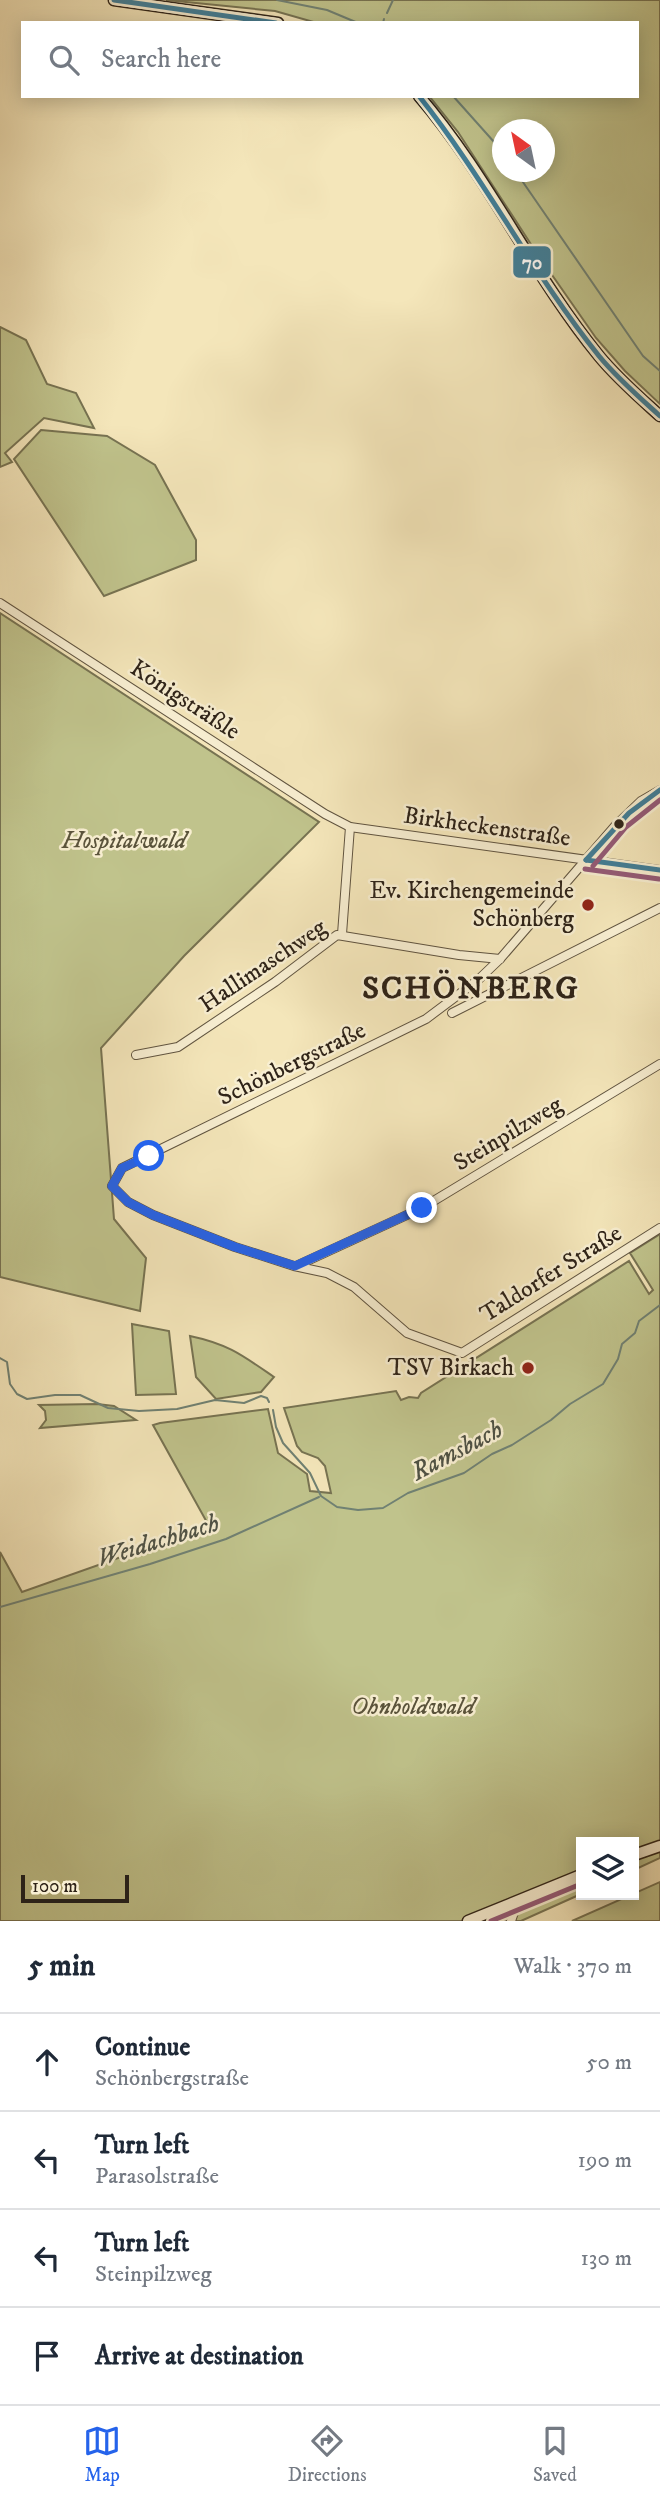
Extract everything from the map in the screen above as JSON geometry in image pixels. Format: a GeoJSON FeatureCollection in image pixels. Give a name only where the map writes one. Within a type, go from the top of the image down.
{"type":"FeatureCollection","features":[{"type":"Feature","properties":{"kind":"main road"},"geometry":{"type":"LineString","coordinates":[[114,0],[264,21]]}},
{"type":"Feature","properties":{"kind":"main road"},"geometry":{"type":"LineString","coordinates":[[421,98],[452,137],[583,335],[612,371],[660,416]]}},
{"type":"Feature","properties":{"kind":"main road"},"geometry":{"type":"LineString","coordinates":[[639,1854],[660,1846]]}},
{"type":"Feature","properties":{"kind":"main road"},"geometry":{"type":"LineString","coordinates":[[468,1921],[576,1877]]}},
{"type":"Feature","properties":{"kind":"street","name":"Königsträßle"},"geometry":{"type":"LineString","coordinates":[[0,603],[325,814],[350,827]]}},
{"type":"Feature","properties":{"kind":"street","name":"Schönbergstraße"},"geometry":{"type":"LineString","coordinates":[[295,1266],[153,1215],[128,1202],[112,1186],[122,1168],[426,1019],[478,980],[615,826],[641,801],[660,790]]}},
{"type":"Feature","properties":{"kind":"street","name":"Birkheckenstraße"},"geometry":{"type":"LineString","coordinates":[[350,827],[660,870]]}},
{"type":"Feature","properties":{"kind":"street"},"geometry":{"type":"LineString","coordinates":[[342,934],[350,827]]}},
{"type":"Feature","properties":{"kind":"street"},"geometry":{"type":"LineString","coordinates":[[452,1013],[660,908]]}},
{"type":"Feature","properties":{"kind":"street","name":"Hallimaschweg"},"geometry":{"type":"LineString","coordinates":[[136,1055],[178,1047],[275,982],[337,935],[499,959]]}},
{"type":"Feature","properties":{"kind":"street","name":"Steinpilzweg"},"geometry":{"type":"LineString","coordinates":[[295,1266],[422,1208],[660,1064]]}},
{"type":"Feature","properties":{"kind":"street","name":"Taldorfer Straße"},"geometry":{"type":"LineString","coordinates":[[295,1266],[327,1273],[354,1287],[407,1333],[462,1353],[660,1228]]}},
{"type":"Feature","properties":{"kind":"street"},"geometry":{"type":"LineString","coordinates":[[498,1909],[509,1921],[518,1900]]}},
{"type":"Feature","properties":{"kind":"green space"},"geometry":{"type":"Polygon","coordinates":[[[166,0],[660,0],[660,404],[625,371],[596,338],[458,132],[431,98],[639,98],[639,21],[310,21],[275,11],[166,0]]]}},
{"type":"Feature","properties":{"kind":"green space"},"geometry":{"type":"Polygon","coordinates":[[[0,327],[26,340],[47,384],[76,393],[94,428],[44,418],[5,453],[12,462],[0,467],[0,327]]]}},
{"type":"Feature","properties":{"kind":"green space"},"geometry":{"type":"Polygon","coordinates":[[[41,430],[107,436],[155,465],[196,540],[196,560],[104,596],[14,459],[41,430]]]}},
{"type":"Feature","properties":{"kind":"green space","name":"Hospitalwald"},"geometry":{"type":"Polygon","coordinates":[[[0,613],[319,822],[184,956],[101,1048],[114,1219],[146,1258],[140,1311],[0,1277],[0,613]]]}},
{"type":"Feature","properties":{"kind":"green space","name":"Ohnholdwald"},"geometry":{"type":"Polygon","coordinates":[[[660,1234],[660,1858],[639,1868],[639,1837],[576,1837],[576,1896],[521,1921],[0,1921],[0,1552],[22,1592],[209,1526],[153,1425],[160,1423],[268,1409],[278,1453],[307,1474],[310,1491],[331,1493],[325,1466],[318,1458],[302,1452],[297,1446],[284,1408],[396,1391],[401,1400],[418,1398],[421,1393],[629,1261],[649,1294],[653,1290],[630,1253],[660,1234]]]}},
{"type":"Feature","properties":{"kind":"green space"},"geometry":{"type":"Polygon","coordinates":[[[132,1324],[169,1331],[176,1394],[136,1395],[132,1324]]]}},
{"type":"Feature","properties":{"kind":"green space"},"geometry":{"type":"Polygon","coordinates":[[[190,1336],[234,1351],[274,1377],[261,1392],[216,1399],[196,1377],[190,1336]]]}},
{"type":"Feature","properties":{"kind":"green space"},"geometry":{"type":"Polygon","coordinates":[[[39,1405],[114,1406],[136,1420],[40,1428],[46,1420],[45,1411],[39,1405]]]}},
{"type":"Feature","properties":{"kind":"green space"},"geometry":{"type":"Polygon","coordinates":[[[660,1882],[660,1921],[572,1921],[619,1900],[639,1900],[639,1891],[660,1882]]]}},
{"type":"Feature","properties":{"kind":"waterway"},"geometry":{"type":"LineString","coordinates":[[277,0],[327,10],[353,21]]}},
{"type":"Feature","properties":{"kind":"waterway"},"geometry":{"type":"LineString","coordinates":[[387,13],[393,0]]}},
{"type":"Feature","properties":{"kind":"waterway"},"geometry":{"type":"LineString","coordinates":[[455,98],[492,140]]}},
{"type":"Feature","properties":{"kind":"waterway"},"geometry":{"type":"LineString","coordinates":[[523,182],[643,356],[660,371]]}},
{"type":"Feature","properties":{"kind":"waterway","name":"Ramsbach"},"geometry":{"type":"LineString","coordinates":[[273,1410],[283,1443],[310,1473],[321,1496],[337,1507],[358,1510],[383,1508],[408,1493],[464,1473],[492,1454],[512,1445],[603,1384],[618,1359],[622,1344],[635,1333],[639,1321],[660,1305]]}},
{"type":"Feature","properties":{"kind":"waterway","name":"Ramsbach"},"geometry":{"type":"LineString","coordinates":[[0,1358],[7,1362],[10,1384],[17,1394],[27,1399],[80,1395],[108,1408],[139,1411],[177,1409],[215,1400],[244,1403],[261,1396],[269,1402]]}},
{"type":"Feature","properties":{"kind":"waterway","name":"Weidachbach"},"geometry":{"type":"LineString","coordinates":[[0,1607],[226,1539],[319,1497]]}},
{"type":"Feature","properties":{"kind":"transit line","name":"70"},"geometry":{"type":"LineString","coordinates":[[114,0],[262,21]]}},
{"type":"Feature","properties":{"kind":"transit line","name":"70"},"geometry":{"type":"LineString","coordinates":[[420,98],[466,160],[575,325],[613,372],[660,416]]}},
{"type":"Feature","properties":{"kind":"transit line","name":"70"},"geometry":{"type":"LineString","coordinates":[[586,860],[629,813],[660,790]]}},
{"type":"Feature","properties":{"kind":"transit line"},"geometry":{"type":"LineString","coordinates":[[593,866],[626,827],[660,800]]}},
{"type":"Feature","properties":{"kind":"transit line","name":"70"},"geometry":{"type":"LineString","coordinates":[[586,860],[660,870]]}},
{"type":"Feature","properties":{"kind":"transit line"},"geometry":{"type":"LineString","coordinates":[[585,869],[659,879]]}},
{"type":"Feature","properties":{"kind":"transit line"},"geometry":{"type":"LineString","coordinates":[[491,1921],[576,1886]]}},
{"type":"Feature","properties":{"kind":"place","name":"Ev. Kirchengemeinde Schönberg"},"geometry":{"type":"Point","coordinates":[588,905]}},
{"type":"Feature","properties":{"kind":"place","name":"TSV Birkach"},"geometry":{"type":"Point","coordinates":[528,1368]}},
{"type":"Feature","properties":{"kind":"district","name":"SCHÖNBERG"},"geometry":{"type":"Point","coordinates":[471,989]}},
{"type":"Feature","properties":{"kind":"route"},"geometry":{"type":"LineString","coordinates":[[149,1156],[122,1168],[112,1186],[128,1202],[153,1215],[235,1247],[295,1266],[422,1208]]}}]}
